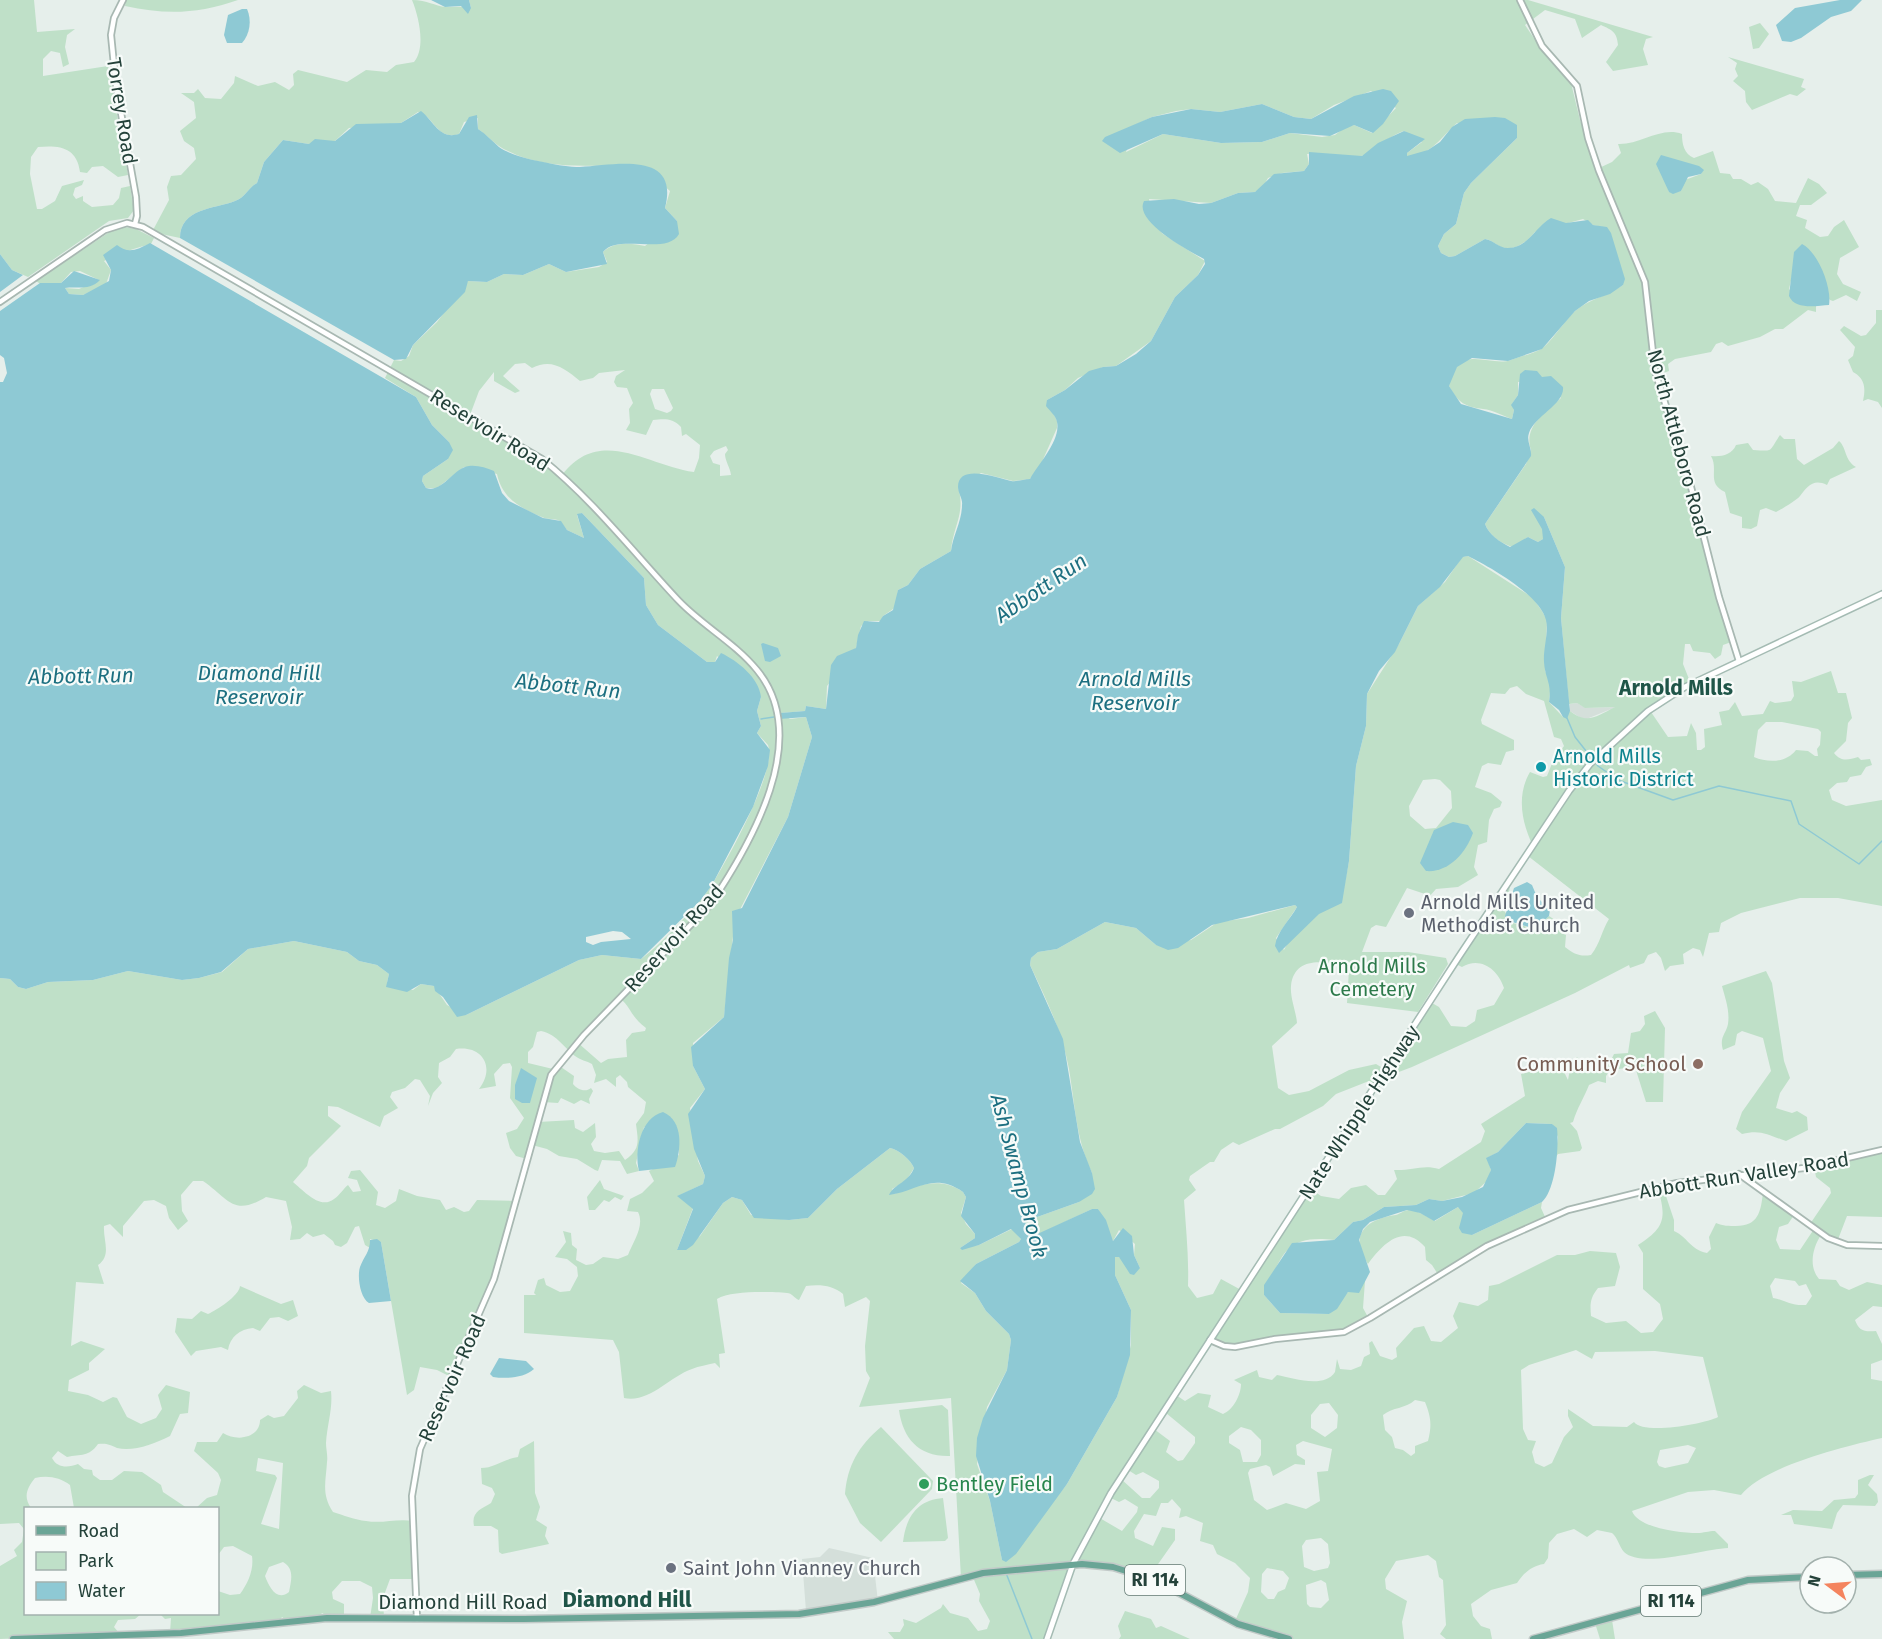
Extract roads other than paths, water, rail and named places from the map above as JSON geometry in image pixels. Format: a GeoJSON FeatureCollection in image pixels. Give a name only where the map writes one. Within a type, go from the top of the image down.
{"type":"FeatureCollection","features":[{"type":"Feature","properties":{"kind":"main road","name":"Nate Whipple Highway"},"geometry":{"type":"LineString","coordinates":[[1047,1639],[1073,1564],[1111,1493],[1508,882],[1590,764],[1619,735],[1666,699],[1739,661],[1882,594]]}},
{"type":"Feature","properties":{"kind":"main road","name":"Diamond Hill Road"},"geometry":{"type":"LineString","coordinates":[[13,1639],[181,1633],[306,1619],[798,1614],[867,1604],[974,1575],[1011,1569],[1073,1564],[1113,1567],[1144,1576],[1173,1588],[1238,1624],[1289,1639]]}},
{"type":"Feature","properties":{"kind":"main road"},"geometry":{"type":"LineString","coordinates":[[1858,1575],[1882,1574]]}},
{"type":"Feature","properties":{"kind":"main road","name":"RI 114"},"geometry":{"type":"LineString","coordinates":[[1533,1639],[1748,1580],[1798,1578]]}},
{"type":"Feature","properties":{"kind":"street","name":"Torrey Road"},"geometry":{"type":"LineString","coordinates":[[123,0],[114,18],[111,35],[116,85],[136,197],[135,224]]}},
{"type":"Feature","properties":{"kind":"street","name":"North Attleboro Road"},"geometry":{"type":"LineString","coordinates":[[1520,0],[1542,46],[1577,86],[1588,138],[1599,171],[1645,282],[1655,371],[1690,483],[1719,597],[1739,661]]}},
{"type":"Feature","properties":{"kind":"street","name":"Reservoir Road"},"geometry":{"type":"LineString","coordinates":[[135,224],[517,443],[563,476],[685,607],[750,662],[765,682],[779,721],[778,755],[770,788],[727,880],[710,905],[584,1035],[551,1075],[494,1279],[420,1449],[412,1496],[417,1619]]}},
{"type":"Feature","properties":{"kind":"street"},"geometry":{"type":"LineString","coordinates":[[0,302],[105,230],[118,225],[135,224]]}},
{"type":"Feature","properties":{"kind":"street","name":"Abbott Run Valley Road"},"geometry":{"type":"LineString","coordinates":[[1210,1340],[1224,1346],[1235,1347],[1284,1337],[1344,1332],[1371,1318],[1487,1246],[1561,1212],[1677,1183],[1822,1165],[1882,1150]]}},
{"type":"Feature","properties":{"kind":"street"},"geometry":{"type":"LineString","coordinates":[[1739,1174],[1828,1238],[1847,1245],[1882,1246]]}},
{"type":"Feature","properties":{"kind":"water"},"geometry":{"type":"Polygon","coordinates":[[[431,0],[469,0],[471,8],[468,14],[461,6],[445,7],[431,0]]]}},
{"type":"Feature","properties":{"kind":"water"},"geometry":{"type":"Polygon","coordinates":[[[1840,0],[1862,0],[1851,11],[1831,17],[1801,38],[1791,42],[1782,41],[1776,25],[1795,8],[1840,0]]]}},
{"type":"Feature","properties":{"kind":"water"},"geometry":{"type":"Polygon","coordinates":[[[247,9],[249,18],[247,35],[242,43],[227,43],[224,35],[228,15],[247,9]]]}},
{"type":"Feature","properties":{"kind":"water"},"geometry":{"type":"Polygon","coordinates":[[[1383,89],[1391,91],[1399,101],[1383,124],[1373,133],[1354,125],[1330,136],[1290,133],[1262,142],[1221,143],[1163,134],[1120,153],[1102,141],[1105,137],[1152,117],[1191,109],[1220,112],[1262,104],[1294,117],[1311,119],[1354,96],[1383,89]]]}},
{"type":"Feature","properties":{"kind":"water"},"geometry":{"type":"Polygon","coordinates":[[[421,111],[442,132],[452,135],[459,134],[469,117],[477,115],[478,129],[499,147],[529,159],[572,167],[626,164],[654,169],[663,177],[667,190],[665,208],[677,221],[679,234],[673,240],[664,243],[620,244],[610,247],[603,252],[607,264],[566,272],[549,264],[523,275],[504,274],[487,282],[468,281],[465,292],[413,345],[406,359],[394,360],[180,238],[182,228],[192,215],[238,200],[257,183],[264,162],[283,140],[309,144],[315,139],[335,141],[356,124],[401,123],[421,111]]]}},
{"type":"Feature","properties":{"kind":"water","name":"Arnold Mills Reservoir"},"geometry":{"type":"Polygon","coordinates":[[[1505,118],[1517,125],[1517,138],[1471,183],[1464,193],[1456,224],[1444,234],[1438,246],[1441,253],[1449,257],[1455,256],[1485,239],[1505,248],[1515,247],[1526,241],[1551,218],[1566,223],[1588,220],[1593,225],[1607,227],[1611,233],[1625,279],[1623,285],[1610,294],[1589,301],[1575,311],[1542,349],[1508,361],[1472,358],[1457,367],[1449,386],[1461,404],[1512,419],[1514,410],[1511,405],[1518,395],[1520,374],[1525,370],[1537,371],[1542,377],[1551,376],[1563,387],[1555,405],[1532,427],[1528,436],[1531,456],[1485,524],[1492,535],[1510,547],[1528,537],[1538,542],[1543,539],[1542,529],[1531,510],[1534,508],[1544,517],[1565,567],[1561,618],[1570,711],[1567,719],[1549,702],[1550,690],[1544,662],[1547,625],[1542,611],[1513,583],[1468,556],[1463,557],[1440,587],[1418,606],[1395,652],[1379,671],[1367,694],[1366,726],[1356,766],[1349,861],[1342,903],[1319,914],[1279,953],[1275,946],[1276,941],[1297,907],[1295,905],[1212,925],[1178,948],[1168,950],[1156,945],[1136,928],[1105,922],[1057,949],[1038,952],[1031,958],[1030,965],[1063,1039],[1080,1142],[1092,1173],[1095,1189],[1092,1194],[1079,1202],[1026,1221],[1025,1226],[1033,1236],[1092,1209],[1098,1209],[1106,1220],[1113,1241],[1123,1228],[1132,1236],[1134,1255],[1140,1268],[1134,1275],[1130,1274],[1119,1257],[1115,1257],[1115,1275],[1131,1310],[1130,1355],[1117,1397],[1067,1484],[1016,1554],[1006,1562],[1002,1560],[990,1501],[976,1456],[977,1438],[983,1418],[1007,1370],[1011,1340],[1009,1334],[986,1311],[975,1293],[960,1281],[976,1264],[1019,1242],[1021,1239],[1011,1229],[979,1245],[962,1250],[960,1248],[975,1238],[975,1234],[961,1216],[966,1197],[963,1192],[943,1183],[934,1183],[889,1195],[894,1188],[909,1177],[914,1168],[904,1156],[890,1148],[837,1189],[808,1218],[789,1220],[754,1218],[742,1200],[732,1197],[723,1203],[693,1245],[686,1250],[677,1250],[693,1209],[677,1196],[703,1184],[705,1176],[694,1149],[688,1114],[705,1089],[693,1066],[691,1047],[724,1017],[729,958],[733,940],[732,911],[742,908],[788,817],[812,737],[806,717],[779,719],[780,713],[805,711],[806,706],[826,709],[831,665],[837,656],[856,648],[864,621],[879,622],[883,616],[893,610],[898,590],[908,585],[920,569],[951,551],[962,511],[962,500],[958,487],[960,479],[965,475],[980,474],[1011,481],[1030,479],[1056,437],[1057,422],[1046,406],[1047,400],[1065,390],[1089,371],[1116,366],[1136,354],[1151,341],[1175,297],[1198,275],[1205,264],[1204,259],[1154,226],[1143,209],[1144,201],[1174,199],[1199,204],[1211,203],[1238,193],[1255,192],[1274,174],[1304,171],[1309,164],[1309,152],[1362,156],[1378,143],[1404,131],[1425,139],[1407,153],[1407,156],[1428,150],[1440,142],[1452,127],[1465,119],[1505,118]]]}},
{"type":"Feature","properties":{"kind":"water"},"geometry":{"type":"Polygon","coordinates":[[[1661,155],[1699,166],[1704,170],[1701,174],[1688,177],[1681,191],[1673,194],[1669,192],[1656,164],[1661,155]]]}},
{"type":"Feature","properties":{"kind":"water","name":"Diamond Hill Reservoir"},"geometry":{"type":"Polygon","coordinates":[[[150,243],[416,397],[432,425],[449,442],[453,450],[448,459],[423,476],[422,481],[426,488],[438,487],[463,468],[479,466],[494,471],[502,493],[509,501],[543,518],[561,521],[567,530],[584,538],[577,514],[582,513],[644,578],[646,605],[658,625],[707,662],[715,662],[721,653],[741,665],[752,677],[761,697],[757,711],[761,726],[757,733],[770,750],[768,766],[753,807],[712,885],[700,901],[641,959],[602,955],[579,960],[466,1015],[457,1017],[443,997],[435,991],[434,986],[421,984],[407,992],[386,987],[389,974],[377,965],[359,961],[347,952],[294,941],[248,949],[221,972],[199,978],[182,980],[128,971],[93,980],[48,982],[26,989],[18,987],[10,979],[0,978],[0,382],[3,382],[7,373],[4,358],[0,355],[0,311],[40,283],[61,283],[74,271],[100,280],[88,287],[65,288],[69,294],[83,295],[109,281],[111,270],[103,255],[117,245],[129,250],[150,243]],[[613,931],[586,937],[586,942],[593,945],[631,939],[622,932],[613,931]]]}},
{"type":"Feature","properties":{"kind":"water"},"geometry":{"type":"Polygon","coordinates":[[[1802,244],[1813,254],[1823,271],[1829,305],[1801,305],[1789,296],[1794,252],[1802,244]]]}},
{"type":"Feature","properties":{"kind":"water"},"geometry":{"type":"Polygon","coordinates":[[[0,254],[12,270],[23,275],[0,292],[0,254]]]}},
{"type":"Feature","properties":{"kind":"water"},"geometry":{"type":"Polygon","coordinates":[[[761,644],[778,648],[781,656],[770,662],[765,661],[761,644]]]}},
{"type":"Feature","properties":{"kind":"water"},"geometry":{"type":"Polygon","coordinates":[[[1453,822],[1468,825],[1473,833],[1466,848],[1449,865],[1442,869],[1426,871],[1420,863],[1434,830],[1453,822]]]}},
{"type":"Feature","properties":{"kind":"water"},"geometry":{"type":"Polygon","coordinates":[[[1527,882],[1532,885],[1537,897],[1550,910],[1549,916],[1535,929],[1506,920],[1505,916],[1514,888],[1527,882]]]}},
{"type":"Feature","properties":{"kind":"water"},"geometry":{"type":"Polygon","coordinates":[[[521,1068],[537,1078],[530,1103],[522,1103],[515,1099],[515,1085],[521,1068]]]}},
{"type":"Feature","properties":{"kind":"water"},"geometry":{"type":"Polygon","coordinates":[[[663,1112],[670,1116],[678,1129],[679,1152],[675,1167],[639,1171],[637,1155],[640,1137],[649,1121],[655,1115],[663,1112]]]}},
{"type":"Feature","properties":{"kind":"water"},"geometry":{"type":"Polygon","coordinates":[[[1526,1123],[1552,1124],[1557,1128],[1557,1156],[1551,1188],[1542,1202],[1472,1235],[1462,1233],[1459,1228],[1463,1213],[1458,1207],[1434,1221],[1420,1213],[1407,1210],[1370,1222],[1363,1229],[1359,1240],[1370,1272],[1359,1293],[1348,1292],[1337,1309],[1329,1314],[1280,1313],[1264,1295],[1264,1285],[1292,1243],[1334,1240],[1353,1222],[1363,1220],[1384,1207],[1416,1205],[1429,1199],[1442,1201],[1462,1197],[1483,1187],[1491,1170],[1486,1158],[1498,1152],[1526,1123]]]}},
{"type":"Feature","properties":{"kind":"water"},"geometry":{"type":"Polygon","coordinates":[[[377,1239],[381,1242],[391,1301],[369,1303],[361,1292],[359,1271],[370,1240],[377,1239]]]}},
{"type":"Feature","properties":{"kind":"water"},"geometry":{"type":"Polygon","coordinates":[[[499,1358],[526,1361],[534,1369],[515,1377],[493,1377],[490,1374],[499,1358]]]}},
{"type":"Feature","properties":{"kind":"waterway","name":"Abbott Run"},"geometry":{"type":"LineString","coordinates":[[761,719],[774,717]]}},
{"type":"Feature","properties":{"kind":"waterway","name":"Abbott Run"},"geometry":{"type":"LineString","coordinates":[[1567,718],[1575,737],[1598,766],[1618,780],[1673,800],[1719,786],[1791,801],[1799,824],[1859,864],[1882,841]]}},
{"type":"Feature","properties":{"kind":"waterway","name":"Ash Swamp Brook"},"geometry":{"type":"LineString","coordinates":[[1006,1573],[1032,1639]]}},
{"type":"Feature","properties":{"kind":"place","name":"Arnold Mills Historic District"},"geometry":{"type":"Point","coordinates":[1541,767]}},
{"type":"Feature","properties":{"kind":"place","name":"Arnold Mills United Methodist Church"},"geometry":{"type":"Point","coordinates":[1409,913]}},
{"type":"Feature","properties":{"kind":"place","name":"Community School"},"geometry":{"type":"Point","coordinates":[1698,1064]}},
{"type":"Feature","properties":{"kind":"place","name":"Bentley Field"},"geometry":{"type":"Point","coordinates":[924,1484]}},
{"type":"Feature","properties":{"kind":"place","name":"Saint John Vianney Church"},"geometry":{"type":"Point","coordinates":[671,1568]}},
{"type":"Feature","properties":{"kind":"district","name":"Arnold Mills"},"geometry":{"type":"Point","coordinates":[1676,688]}},
{"type":"Feature","properties":{"kind":"district","name":"Diamond Hill"},"geometry":{"type":"Point","coordinates":[627,1599]}},
{"type":"Feature","properties":{"kind":"park label","name":"Arnold Mills Cemetery"},"geometry":{"type":"Point","coordinates":[1372,978]}}]}
